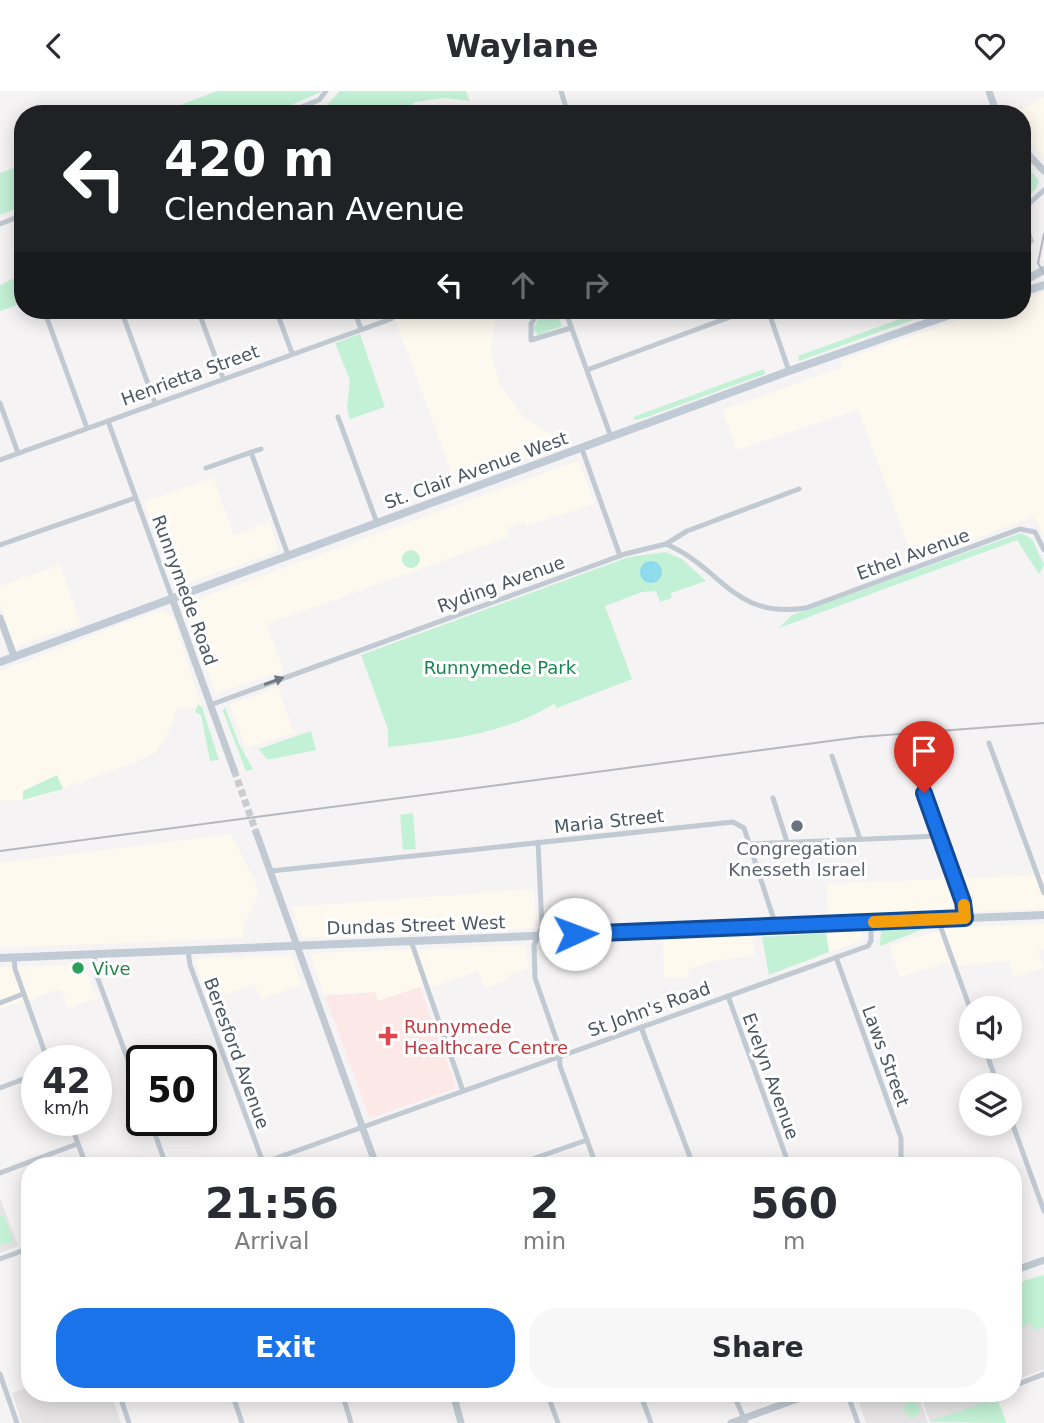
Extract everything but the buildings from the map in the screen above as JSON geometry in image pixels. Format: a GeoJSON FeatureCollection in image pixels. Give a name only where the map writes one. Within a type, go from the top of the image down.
{"type":"FeatureCollection","features":[{"type":"Feature","properties":{"kind":"main road","name":"St. Clair Avenue West"},"geometry":{"type":"LineString","coordinates":[[0,662],[789,371],[938,319]]}},
{"type":"Feature","properties":{"kind":"main road","name":"Dundas Street West"},"geometry":{"type":"LineString","coordinates":[[0,958],[1044,915]]}},
{"type":"Feature","properties":{"kind":"street"},"geometry":{"type":"LineString","coordinates":[[306,105],[319,100],[326,91]]}},
{"type":"Feature","properties":{"kind":"street"},"geometry":{"type":"LineString","coordinates":[[1031,157],[1044,171]]}},
{"type":"Feature","properties":{"kind":"street"},"geometry":{"type":"LineString","coordinates":[[1031,203],[1044,190]]}},
{"type":"Feature","properties":{"kind":"street"},"geometry":{"type":"LineString","coordinates":[[47,319],[87,428]]}},
{"type":"Feature","properties":{"kind":"street"},"geometry":{"type":"LineString","coordinates":[[124,319],[155,403]]}},
{"type":"Feature","properties":{"kind":"street"},"geometry":{"type":"LineString","coordinates":[[201,319],[223,378]]}},
{"type":"Feature","properties":{"kind":"street"},"geometry":{"type":"LineString","coordinates":[[279,319],[292,353]]}},
{"type":"Feature","properties":{"kind":"street"},"geometry":{"type":"LineString","coordinates":[[357,319],[361,329]]}},
{"type":"Feature","properties":{"kind":"street","name":"Henrietta Street"},"geometry":{"type":"LineString","coordinates":[[0,460],[391,319]]}},
{"type":"Feature","properties":{"kind":"street"},"geometry":{"type":"LineString","coordinates":[[534,319],[531,324],[531,340],[571,328]]}},
{"type":"Feature","properties":{"kind":"street"},"geometry":{"type":"LineString","coordinates":[[568,319],[611,437]]}},
{"type":"Feature","properties":{"kind":"street"},"geometry":{"type":"LineString","coordinates":[[587,370],[725,319]]}},
{"type":"Feature","properties":{"kind":"street"},"geometry":{"type":"LineString","coordinates":[[771,319],[789,371]]}},
{"type":"Feature","properties":{"kind":"street"},"geometry":{"type":"LineString","coordinates":[[0,403],[18,453]]}},
{"type":"Feature","properties":{"kind":"street"},"geometry":{"type":"LineString","coordinates":[[338,417],[377,523]]}},
{"type":"Feature","properties":{"kind":"street","name":"Runnymede Road"},"geometry":{"type":"LineString","coordinates":[[108,421],[234,770]]}},
{"type":"Feature","properties":{"kind":"street"},"geometry":{"type":"LineString","coordinates":[[206,468],[261,449]]}},
{"type":"Feature","properties":{"kind":"street"},"geometry":{"type":"LineString","coordinates":[[582,449],[620,556]]}},
{"type":"Feature","properties":{"kind":"street"},"geometry":{"type":"LineString","coordinates":[[251,452],[288,555]]}},
{"type":"Feature","properties":{"kind":"street","name":"Ryding Avenue"},"geometry":{"type":"LineString","coordinates":[[210,705],[620,556],[666,544],[687,531],[799,489]]}},
{"type":"Feature","properties":{"kind":"street"},"geometry":{"type":"LineString","coordinates":[[0,545],[135,498]]}},
{"type":"Feature","properties":{"kind":"street","name":"Ethel Avenue"},"geometry":{"type":"LineString","coordinates":[[666,544],[687,554],[757,607],[783,612],[806,608],[1020,529],[1030,530],[1044,550]]}},
{"type":"Feature","properties":{"kind":"street"},"geometry":{"type":"LineString","coordinates":[[0,618],[14,656]]}},
{"type":"Feature","properties":{"kind":"street"},"geometry":{"type":"LineString","coordinates":[[989,743],[1044,893]]}},
{"type":"Feature","properties":{"kind":"street"},"geometry":{"type":"LineString","coordinates":[[909,750],[963,902],[965,918]]}},
{"type":"Feature","properties":{"kind":"street"},"geometry":{"type":"LineString","coordinates":[[832,756],[860,839]]}},
{"type":"Feature","properties":{"kind":"street"},"geometry":{"type":"LineString","coordinates":[[774,798],[787,842]]}},
{"type":"Feature","properties":{"kind":"street","name":"Maria Street"},"geometry":{"type":"LineString","coordinates":[[271,871],[733,822],[744,828],[750,844]]}},
{"type":"Feature","properties":{"kind":"street"},"geometry":{"type":"LineString","coordinates":[[256,832],[373,1157]]}},
{"type":"Feature","properties":{"kind":"street"},"geometry":{"type":"LineString","coordinates":[[776,926],[750,844],[939,836]]}},
{"type":"Feature","properties":{"kind":"street"},"geometry":{"type":"LineString","coordinates":[[538,842],[542,927],[534,945],[535,978],[560,1056],[560,1066],[593,1157]]}},
{"type":"Feature","properties":{"kind":"street"},"geometry":{"type":"LineString","coordinates":[[941,919],[941,928],[966,996]]}},
{"type":"Feature","properties":{"kind":"street","name":"St John's Road"},"geometry":{"type":"LineString","coordinates":[[283,1157],[868,946],[872,937],[871,922]]}},
{"type":"Feature","properties":{"kind":"street"},"geometry":{"type":"LineString","coordinates":[[411,941],[463,1091]]}},
{"type":"Feature","properties":{"kind":"street","name":"Beresford Avenue"},"geometry":{"type":"LineString","coordinates":[[188,950],[190,965],[258,1157]]}},
{"type":"Feature","properties":{"kind":"street"},"geometry":{"type":"LineString","coordinates":[[94,954],[96,971],[126,1054]]}},
{"type":"Feature","properties":{"kind":"street"},"geometry":{"type":"LineString","coordinates":[[14,957],[23,995],[42,1045]]}},
{"type":"Feature","properties":{"kind":"street","name":"Laws Street"},"geometry":{"type":"LineString","coordinates":[[836,957],[897,1128],[902,1145],[901,1157]]}},
{"type":"Feature","properties":{"kind":"street"},"geometry":{"type":"LineString","coordinates":[[0,1003],[23,995]]}},
{"type":"Feature","properties":{"kind":"street","name":"Evelyn Avenue"},"geometry":{"type":"LineString","coordinates":[[727,996],[786,1157]]}},
{"type":"Feature","properties":{"kind":"street"},"geometry":{"type":"LineString","coordinates":[[641,1027],[690,1157]]}},
{"type":"Feature","properties":{"kind":"street"},"geometry":{"type":"LineString","coordinates":[[0,1088],[21,1080]]}},
{"type":"Feature","properties":{"kind":"street"},"geometry":{"type":"LineString","coordinates":[[74,1136],[83,1157]]}},
{"type":"Feature","properties":{"kind":"street"},"geometry":{"type":"LineString","coordinates":[[156,1136],[163,1157]]}},
{"type":"Feature","properties":{"kind":"street"},"geometry":{"type":"LineString","coordinates":[[1017,1136],[1044,1210]]}},
{"type":"Feature","properties":{"kind":"street"},"geometry":{"type":"LineString","coordinates":[[538,1157],[587,1140]]}},
{"type":"Feature","properties":{"kind":"street"},"geometry":{"type":"LineString","coordinates":[[42,1157],[77,1144]]}},
{"type":"Feature","properties":{"kind":"street"},"geometry":{"type":"LineString","coordinates":[[0,1173],[21,1165]]}},
{"type":"Feature","properties":{"kind":"street"},"geometry":{"type":"LineString","coordinates":[[0,1259],[21,1251]]}},
{"type":"Feature","properties":{"kind":"street"},"geometry":{"type":"LineString","coordinates":[[1022,1268],[1044,1260]]}},
{"type":"Feature","properties":{"kind":"street"},"geometry":{"type":"LineString","coordinates":[[0,1374],[17,1423]]}},
{"type":"Feature","properties":{"kind":"street"},"geometry":{"type":"LineString","coordinates":[[1022,1383],[1044,1374]]}},
{"type":"Feature","properties":{"kind":"street"},"geometry":{"type":"LineString","coordinates":[[122,1402],[129,1423]]}},
{"type":"Feature","properties":{"kind":"street"},"geometry":{"type":"LineString","coordinates":[[235,1402],[242,1423]]}},
{"type":"Feature","properties":{"kind":"street"},"geometry":{"type":"LineString","coordinates":[[345,1402],[351,1423]]}},
{"type":"Feature","properties":{"kind":"street"},"geometry":{"type":"LineString","coordinates":[[455,1402],[461,1423]]}},
{"type":"Feature","properties":{"kind":"street"},"geometry":{"type":"LineString","coordinates":[[550,1402],[558,1423]]}},
{"type":"Feature","properties":{"kind":"street"},"geometry":{"type":"LineString","coordinates":[[643,1402],[651,1423]]}},
{"type":"Feature","properties":{"kind":"street"},"geometry":{"type":"LineString","coordinates":[[737,1402],[745,1421]]}},
{"type":"Feature","properties":{"kind":"street"},"geometry":{"type":"LineString","coordinates":[[731,1423],[745,1421],[792,1402]]}},
{"type":"Feature","properties":{"kind":"street"},"geometry":{"type":"LineString","coordinates":[[850,1402],[858,1423]]}},
{"type":"Feature","properties":{"kind":"shaded area"},"geometry":{"type":"Polygon","coordinates":[[[1044,97],[1044,157],[1031,143],[1029,105],[1044,97]]]}},
{"type":"Feature","properties":{"kind":"shaded area"},"geometry":{"type":"Polygon","coordinates":[[[1044,292],[1044,536],[1034,517],[914,561],[858,409],[737,450],[722,410],[842,367],[840,361],[961,319],[1031,319],[1031,296],[1044,292]]]}},
{"type":"Feature","properties":{"kind":"shaded area"},"geometry":{"type":"Polygon","coordinates":[[[395,319],[496,319],[491,350],[499,382],[522,416],[562,441],[556,447],[456,485],[395,319]]]}},
{"type":"Feature","properties":{"kind":"shaded area"},"geometry":{"type":"Polygon","coordinates":[[[574,462],[580,464],[595,504],[527,526],[525,522],[506,528],[509,537],[267,624],[284,672],[216,693],[182,605],[574,462]]]}},
{"type":"Feature","properties":{"kind":"shaded area"},"geometry":{"type":"Polygon","coordinates":[[[213,477],[234,535],[270,521],[278,551],[176,587],[144,502],[213,477]]]}},
{"type":"Feature","properties":{"kind":"shaded area"},"geometry":{"type":"Polygon","coordinates":[[[60,565],[81,624],[15,647],[0,605],[0,586],[60,565]]]}},
{"type":"Feature","properties":{"kind":"shaded area"},"geometry":{"type":"Polygon","coordinates":[[[163,611],[173,617],[202,707],[176,709],[171,728],[156,752],[136,762],[32,800],[0,801],[0,671],[154,612],[163,611]]]}},
{"type":"Feature","properties":{"kind":"shaded area"},"geometry":{"type":"Polygon","coordinates":[[[278,687],[294,733],[246,748],[229,705],[278,687]]]}},
{"type":"Feature","properties":{"kind":"shaded area"},"geometry":{"type":"Polygon","coordinates":[[[230,834],[255,880],[258,895],[243,925],[243,938],[0,948],[0,863],[230,834]]]}},
{"type":"Feature","properties":{"kind":"shaded area"},"geometry":{"type":"Polygon","coordinates":[[[1044,875],[1044,909],[828,917],[826,884],[1044,875]]]}},
{"type":"Feature","properties":{"kind":"shaded area"},"geometry":{"type":"Polygon","coordinates":[[[533,889],[536,924],[534,928],[303,938],[291,907],[533,889]]]}},
{"type":"Feature","properties":{"kind":"shaded area"},"geometry":{"type":"Polygon","coordinates":[[[1044,924],[1044,949],[1038,951],[1044,968],[1015,977],[1008,961],[960,966],[947,963],[900,977],[889,946],[952,927],[1044,924]]]}},
{"type":"Feature","properties":{"kind":"shaded area"},"geometry":{"type":"Polygon","coordinates":[[[861,931],[863,940],[829,952],[826,933],[861,931]]]}},
{"type":"Feature","properties":{"kind":"shaded area"},"geometry":{"type":"Polygon","coordinates":[[[752,937],[755,956],[717,960],[689,969],[688,978],[664,978],[663,940],[752,937]]]}},
{"type":"Feature","properties":{"kind":"shaded area"},"geometry":{"type":"Polygon","coordinates":[[[525,945],[529,969],[508,975],[509,980],[484,988],[478,971],[430,988],[428,984],[378,1001],[331,993],[325,996],[310,956],[313,953],[525,945]]]}},
{"type":"Feature","properties":{"kind":"shaded area"},"geometry":{"type":"Polygon","coordinates":[[[291,956],[302,985],[261,999],[254,984],[209,1000],[196,964],[197,958],[291,956]]]}},
{"type":"Feature","properties":{"kind":"shaded area"},"geometry":{"type":"Polygon","coordinates":[[[84,964],[94,992],[100,997],[68,1008],[61,989],[0,1009],[0,967],[84,964]]]}},
{"type":"Feature","properties":{"kind":"shaded area","name":"Runnymede Healthcare Centre"},"geometry":{"type":"Polygon","coordinates":[[[420,987],[455,1085],[453,1089],[370,1118],[325,996],[375,992],[378,1001],[420,987]]]}},
{"type":"Feature","properties":{"kind":"shaded area"},"geometry":{"type":"Polygon","coordinates":[[[0,1198],[18,1246],[0,1253],[0,1198]]]}},
{"type":"Feature","properties":{"kind":"shaded area"},"geometry":{"type":"Polygon","coordinates":[[[1044,1275],[1044,1369],[1022,1378],[1022,1281],[1044,1275]]]}},
{"type":"Feature","properties":{"kind":"shaded area"},"geometry":{"type":"Polygon","coordinates":[[[21,1390],[21,1402],[114,1402],[121,1423],[22,1423],[12,1393],[21,1390]]]}},
{"type":"Feature","properties":{"kind":"shaded area"},"geometry":{"type":"Polygon","coordinates":[[[859,1402],[920,1402],[928,1423],[866,1423],[859,1402]]]}},
{"type":"Feature","properties":{"kind":"shaded area"},"geometry":{"type":"Polygon","coordinates":[[[923,1402],[989,1402],[930,1422],[923,1402]]]}},
{"type":"Feature","properties":{"kind":"green space"},"geometry":{"type":"Polygon","coordinates":[[[217,91],[321,92],[291,105],[180,105],[217,91]]]}},
{"type":"Feature","properties":{"kind":"green space"},"geometry":{"type":"Polygon","coordinates":[[[340,91],[466,91],[470,101],[445,98],[411,105],[327,105],[340,91]]]}},
{"type":"Feature","properties":{"kind":"green space"},"geometry":{"type":"Polygon","coordinates":[[[14,168],[14,210],[0,215],[0,173],[14,168]]]}},
{"type":"Feature","properties":{"kind":"green space"},"geometry":{"type":"Polygon","coordinates":[[[1031,172],[1039,181],[1031,194],[1031,172]]]}},
{"type":"Feature","properties":{"kind":"green space"},"geometry":{"type":"Polygon","coordinates":[[[14,278],[14,306],[0,311],[0,285],[14,278]]]}},
{"type":"Feature","properties":{"kind":"green space"},"geometry":{"type":"Polygon","coordinates":[[[538,319],[559,319],[562,326],[538,335],[533,329],[538,319]]]}},
{"type":"Feature","properties":{"kind":"green space"},"geometry":{"type":"Polygon","coordinates":[[[900,319],[915,319],[799,361],[798,356],[900,319]]]}},
{"type":"Feature","properties":{"kind":"green space"},"geometry":{"type":"Polygon","coordinates":[[[360,334],[385,407],[350,419],[347,408],[350,380],[335,343],[360,334]]]}},
{"type":"Feature","properties":{"kind":"green space"},"geometry":{"type":"Polygon","coordinates":[[[764,369],[765,374],[647,417],[635,420],[633,417],[764,369]]]}},
{"type":"Feature","properties":{"kind":"green space"},"geometry":{"type":"Polygon","coordinates":[[[1021,533],[1032,539],[1044,565],[1039,574],[1017,540],[779,628],[792,615],[1021,533]]]}},
{"type":"Feature","properties":{"kind":"green space"},"geometry":{"type":"Polygon","coordinates":[[[411,550],[417,553],[420,559],[417,565],[411,568],[405,565],[402,559],[405,553],[411,550]]]}},
{"type":"Feature","properties":{"kind":"green space","name":"Runnymede Park"},"geometry":{"type":"Polygon","coordinates":[[[666,552],[682,559],[706,581],[671,593],[672,598],[660,602],[656,591],[642,592],[605,606],[632,679],[557,708],[554,704],[515,723],[494,729],[388,747],[388,729],[361,655],[629,557],[666,552]]]}},
{"type":"Feature","properties":{"kind":"green space"},"geometry":{"type":"Polygon","coordinates":[[[198,704],[202,707],[219,760],[210,761],[201,715],[195,712],[198,704]]]}},
{"type":"Feature","properties":{"kind":"green space"},"geometry":{"type":"Polygon","coordinates":[[[225,707],[239,744],[253,769],[246,771],[223,711],[225,707]]]}},
{"type":"Feature","properties":{"kind":"green space"},"geometry":{"type":"Polygon","coordinates":[[[311,731],[316,750],[267,759],[259,749],[311,731]]]}},
{"type":"Feature","properties":{"kind":"green space"},"geometry":{"type":"Polygon","coordinates":[[[57,775],[63,789],[23,800],[23,791],[57,775]]]}},
{"type":"Feature","properties":{"kind":"green space"},"geometry":{"type":"Polygon","coordinates":[[[413,813],[416,849],[403,850],[400,815],[413,813]]]}},
{"type":"Feature","properties":{"kind":"green space"},"geometry":{"type":"Polygon","coordinates":[[[926,928],[880,946],[881,930],[926,928]]]}},
{"type":"Feature","properties":{"kind":"green space"},"geometry":{"type":"Polygon","coordinates":[[[826,933],[829,952],[769,975],[762,937],[826,933]]]}},
{"type":"Feature","properties":{"kind":"green space"},"geometry":{"type":"Polygon","coordinates":[[[0,1216],[4,1216],[13,1242],[0,1245],[0,1216]]]}},
{"type":"Feature","properties":{"kind":"green space"},"geometry":{"type":"Polygon","coordinates":[[[1044,1275],[1044,1327],[1034,1330],[1031,1323],[1022,1326],[1022,1281],[1044,1275]]]}},
{"type":"Feature","properties":{"kind":"green space"},"geometry":{"type":"Polygon","coordinates":[[[915,1402],[919,1406],[918,1415],[906,1415],[906,1403],[915,1402]]]}},
{"type":"Feature","properties":{"kind":"green space"},"geometry":{"type":"Polygon","coordinates":[[[985,1402],[999,1402],[1006,1423],[928,1422],[985,1402]]]}},
{"type":"Feature","properties":{"kind":"water"},"geometry":{"type":"Polygon","coordinates":[[[651,561],[659,564],[662,572],[659,580],[651,583],[643,580],[640,572],[643,564],[651,561]]]}},
{"type":"Feature","properties":{"kind":"tunnel"},"geometry":{"type":"LineString","coordinates":[[234,770],[256,832]]}},
{"type":"Feature","properties":{"kind":"tram line"},"geometry":{"type":"LineString","coordinates":[[1044,234],[1038,263],[1044,274]]}},
{"type":"Feature","properties":{"kind":"railway"},"geometry":{"type":"LineString","coordinates":[[0,851],[860,737],[1044,723]]}},
{"type":"Feature","properties":{"kind":"slow traffic"},"geometry":{"type":"LineString","coordinates":[[874,922],[965,918],[964,905]]}},
{"type":"Feature","properties":{"kind":"place","name":"Congregation Knesseth Israel"},"geometry":{"type":"Point","coordinates":[797,826]}},
{"type":"Feature","properties":{"kind":"place","name":"Vive"},"geometry":{"type":"Point","coordinates":[78,968]}},
{"type":"Feature","properties":{"kind":"place","name":"Runnymede Healthcare Centre"},"geometry":{"type":"Point","coordinates":[388,1036]}},
{"type":"Feature","properties":{"kind":"route"},"geometry":{"type":"LineString","coordinates":[[575,934],[965,918],[963,902],[924,793]]}}]}
